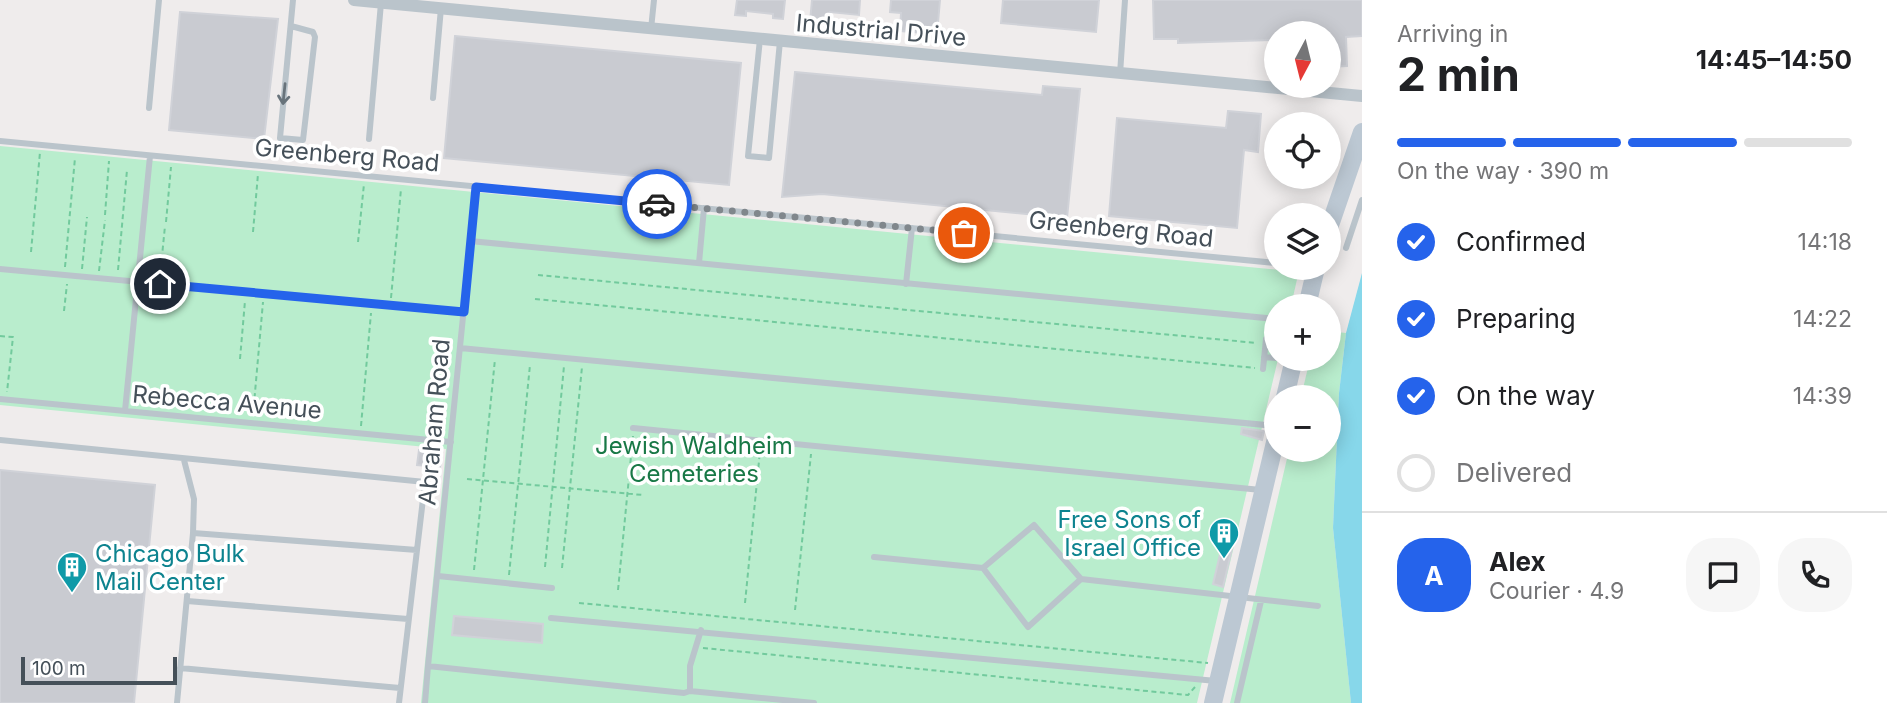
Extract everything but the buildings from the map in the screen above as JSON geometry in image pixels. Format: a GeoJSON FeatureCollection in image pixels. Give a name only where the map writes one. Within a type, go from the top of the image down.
{"type":"FeatureCollection","features":[{"type":"Feature","properties":{"kind":"main road"},"geometry":{"type":"LineString","coordinates":[[1338,203],[1362,132]]}},
{"type":"Feature","properties":{"kind":"main road"},"geometry":{"type":"LineString","coordinates":[[1213,703],[1270,462]]}},
{"type":"Feature","properties":{"kind":"street","name":"Industrial Drive"},"geometry":{"type":"LineString","coordinates":[[354,0],[416,3],[441,8],[651,29],[1362,96]]}},
{"type":"Feature","properties":{"kind":"lane"},"geometry":{"type":"LineString","coordinates":[[149,108],[159,0]]}},
{"type":"Feature","properties":{"kind":"lane"},"geometry":{"type":"LineString","coordinates":[[291,26],[313,32],[315,37],[303,140],[280,138],[293,0]]}},
{"type":"Feature","properties":{"kind":"lane"},"geometry":{"type":"LineString","coordinates":[[651,29],[654,0]]}},
{"type":"Feature","properties":{"kind":"lane"},"geometry":{"type":"LineString","coordinates":[[1120,74],[1125,0]]}},
{"type":"Feature","properties":{"kind":"lane"},"geometry":{"type":"LineString","coordinates":[[369,138],[381,2]]}},
{"type":"Feature","properties":{"kind":"lane"},"geometry":{"type":"LineString","coordinates":[[433,98],[441,8]]}},
{"type":"Feature","properties":{"kind":"lane"},"geometry":{"type":"LineString","coordinates":[[760,39],[748,156],[769,158],[780,41]]}},
{"type":"Feature","properties":{"kind":"lane","name":"Greenberg Road"},"geometry":{"type":"LineString","coordinates":[[0,141],[1264,262]]}},
{"type":"Feature","properties":{"kind":"lane"},"geometry":{"type":"LineString","coordinates":[[125,411],[150,156]]}},
{"type":"Feature","properties":{"kind":"lane","name":"Abraham Road"},"geometry":{"type":"LineString","coordinates":[[425,703],[476,187]]}},
{"type":"Feature","properties":{"kind":"lane"},"geometry":{"type":"LineString","coordinates":[[1346,248],[1362,200]]}},
{"type":"Feature","properties":{"kind":"lane"},"geometry":{"type":"LineString","coordinates":[[699,264],[704,208]]}},
{"type":"Feature","properties":{"kind":"lane"},"geometry":{"type":"LineString","coordinates":[[906,284],[912,228]]}},
{"type":"Feature","properties":{"kind":"lane"},"geometry":{"type":"LineString","coordinates":[[470,242],[1264,318]]}},
{"type":"Feature","properties":{"kind":"lane"},"geometry":{"type":"LineString","coordinates":[[0,269],[464,312]]}},
{"type":"Feature","properties":{"kind":"lane"},"geometry":{"type":"LineString","coordinates":[[460,348],[1264,425]]}},
{"type":"Feature","properties":{"kind":"lane"},"geometry":{"type":"LineString","coordinates":[[1263,369],[1264,357]]}},
{"type":"Feature","properties":{"kind":"lane","name":"Rebecca Avenue"},"geometry":{"type":"LineString","coordinates":[[3,400],[451,442]]}},
{"type":"Feature","properties":{"kind":"lane"},"geometry":{"type":"LineString","coordinates":[[633,428],[1263,490]]}},
{"type":"Feature","properties":{"kind":"lane"},"geometry":{"type":"LineString","coordinates":[[0,440],[425,482],[398,703]]}},
{"type":"Feature","properties":{"kind":"lane"},"geometry":{"type":"LineString","coordinates":[[177,703],[194,533],[194,499],[184,460]]}},
{"type":"Feature","properties":{"kind":"lane"},"geometry":{"type":"LineString","coordinates":[[874,557],[983,568],[1034,525],[1081,579],[1318,606]]}},
{"type":"Feature","properties":{"kind":"lane"},"geometry":{"type":"LineString","coordinates":[[194,533],[416,550]]}},
{"type":"Feature","properties":{"kind":"lane"},"geometry":{"type":"LineString","coordinates":[[983,568],[1028,626],[1081,579]]}},
{"type":"Feature","properties":{"kind":"lane"},"geometry":{"type":"LineString","coordinates":[[438,576],[552,588]]}},
{"type":"Feature","properties":{"kind":"lane"},"geometry":{"type":"LineString","coordinates":[[187,601],[408,619]]}},
{"type":"Feature","properties":{"kind":"lane"},"geometry":{"type":"LineString","coordinates":[[1237,703],[1261,601]]}},
{"type":"Feature","properties":{"kind":"lane"},"geometry":{"type":"LineString","coordinates":[[551,618],[1218,681]]}},
{"type":"Feature","properties":{"kind":"lane"},"geometry":{"type":"LineString","coordinates":[[690,691],[690,666],[701,631]]}},
{"type":"Feature","properties":{"kind":"lane"},"geometry":{"type":"LineString","coordinates":[[428,666],[684,693],[690,691],[814,703]]}},
{"type":"Feature","properties":{"kind":"lane"},"geometry":{"type":"LineString","coordinates":[[180,668],[400,688]]}},
{"type":"Feature","properties":{"kind":"path"},"geometry":{"type":"LineString","coordinates":[[31,252],[41,145]]}},
{"type":"Feature","properties":{"kind":"path"},"geometry":{"type":"LineString","coordinates":[[64,311],[76,149]]}},
{"type":"Feature","properties":{"kind":"path"},"geometry":{"type":"LineString","coordinates":[[105,215],[110,152]]}},
{"type":"Feature","properties":{"kind":"path"},"geometry":{"type":"LineString","coordinates":[[166,222],[172,158]]}},
{"type":"Feature","properties":{"kind":"path"},"geometry":{"type":"LineString","coordinates":[[253,232],[259,166]]}},
{"type":"Feature","properties":{"kind":"path"},"geometry":{"type":"LineString","coordinates":[[117,280],[127,170]]}},
{"type":"Feature","properties":{"kind":"path"},"geometry":{"type":"LineString","coordinates":[[358,242],[364,176]]}},
{"type":"Feature","properties":{"kind":"path"},"geometry":{"type":"LineString","coordinates":[[390,306],[401,180]]}},
{"type":"Feature","properties":{"kind":"path"},"geometry":{"type":"LineString","coordinates":[[81,277],[87,218]]}},
{"type":"Feature","properties":{"kind":"path"},"geometry":{"type":"LineString","coordinates":[[99,278],[104,220]]}},
{"type":"Feature","properties":{"kind":"path"},"geometry":{"type":"LineString","coordinates":[[160,284],[165,226]]}},
{"type":"Feature","properties":{"kind":"path"},"geometry":{"type":"LineString","coordinates":[[538,275],[1264,342]]}},
{"type":"Feature","properties":{"kind":"path"},"geometry":{"type":"LineString","coordinates":[[240,359],[248,293]]}},
{"type":"Feature","properties":{"kind":"path"},"geometry":{"type":"LineString","coordinates":[[252,423],[264,294]]}},
{"type":"Feature","properties":{"kind":"path"},"geometry":{"type":"LineString","coordinates":[[535,299],[1263,369]]}},
{"type":"Feature","properties":{"kind":"path"},"geometry":{"type":"LineString","coordinates":[[359,433],[371,304]]}},
{"type":"Feature","properties":{"kind":"path"},"geometry":{"type":"LineString","coordinates":[[0,336],[13,337],[3,400]]}},
{"type":"Feature","properties":{"kind":"path"},"geometry":{"type":"LineString","coordinates":[[474,572],[496,351]]}},
{"type":"Feature","properties":{"kind":"path"},"geometry":{"type":"LineString","coordinates":[[509,583],[531,355]]}},
{"type":"Feature","properties":{"kind":"path"},"geometry":{"type":"LineString","coordinates":[[545,567],[565,358]]}},
{"type":"Feature","properties":{"kind":"path"},"geometry":{"type":"LineString","coordinates":[[562,568],[582,360]]}},
{"type":"Feature","properties":{"kind":"path"},"geometry":{"type":"LineString","coordinates":[[618,590],[633,428]]}},
{"type":"Feature","properties":{"kind":"path"},"geometry":{"type":"LineString","coordinates":[[745,603],[761,441]]}},
{"type":"Feature","properties":{"kind":"path"},"geometry":{"type":"LineString","coordinates":[[795,610],[812,446]]}},
{"type":"Feature","properties":{"kind":"path"},"geometry":{"type":"LineString","coordinates":[[467,479],[643,495]]}},
{"type":"Feature","properties":{"kind":"path"},"geometry":{"type":"LineString","coordinates":[[579,603],[1209,663]]}},
{"type":"Feature","properties":{"kind":"path"},"geometry":{"type":"LineString","coordinates":[[695,647],[1188,695],[1200,679]]}},
{"type":"Feature","properties":{"kind":"green space","name":"Jewish Waldheim Cemeteries"},"geometry":{"type":"Polygon","coordinates":[[[0,146],[1264,268],[1264,280],[1297,280],[1294,294],[1264,294],[1264,371],[1275,371],[1272,385],[1264,385],[1264,418],[1197,703],[421,703],[446,449],[0,405],[0,146]]]}},
{"type":"Feature","properties":{"kind":"green space"},"geometry":{"type":"Polygon","coordinates":[[[1341,332],[1346,333],[1340,385],[1304,385],[1307,371],[1341,371],[1341,332]]]}},
{"type":"Feature","properties":{"kind":"green space"},"geometry":{"type":"Polygon","coordinates":[[[1286,462],[1336,462],[1333,528],[1351,703],[1230,703],[1286,462]]]}},
{"type":"Feature","properties":{"kind":"water"},"geometry":{"type":"Polygon","coordinates":[[[1362,273],[1362,703],[1351,703],[1333,528],[1336,462],[1341,462],[1340,385],[1346,333],[1362,273]]]}},
{"type":"Feature","properties":{"kind":"way so far"},"geometry":{"type":"LineString","coordinates":[[657,204],[964,233]]}},
{"type":"Feature","properties":{"kind":"place","name":"Free Sons of Israel Office"},"geometry":{"type":"Point","coordinates":[1224,560]}},
{"type":"Feature","properties":{"kind":"place","name":"Chicago Bulk Mail Center"},"geometry":{"type":"Point","coordinates":[72,594]}},
{"type":"Feature","properties":{"kind":"route"},"geometry":{"type":"LineString","coordinates":[[160,284],[464,312],[476,187],[657,204]]}}]}
